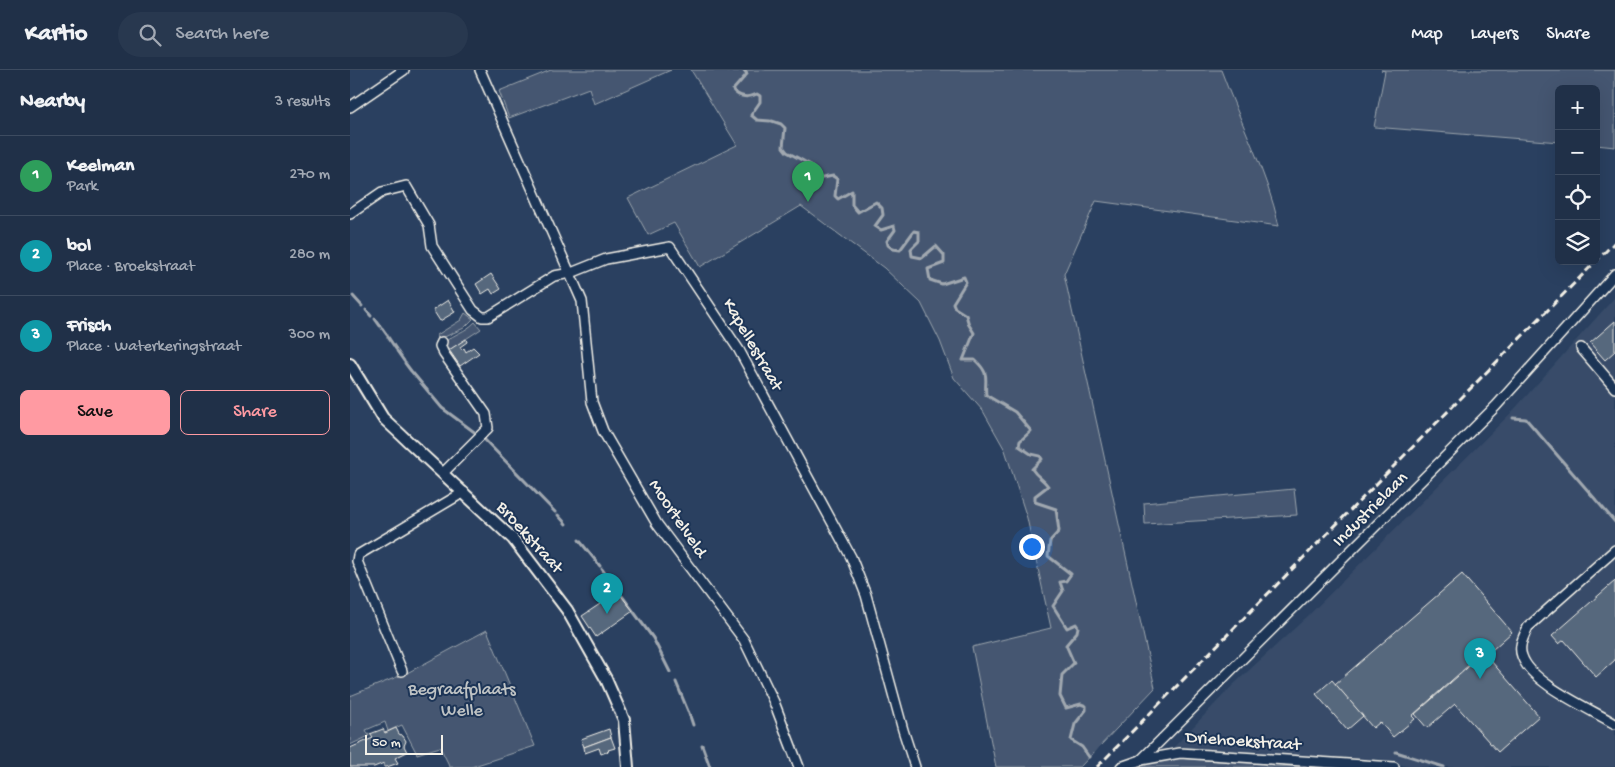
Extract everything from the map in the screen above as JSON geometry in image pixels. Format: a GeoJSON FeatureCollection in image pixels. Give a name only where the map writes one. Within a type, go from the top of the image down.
{"type":"FeatureCollection","features":[{"type":"Feature","properties":{"kind":"street"},"geometry":{"type":"LineString","coordinates":[[350,107],[404,70]]}},
{"type":"Feature","properties":{"kind":"street"},"geometry":{"type":"LineString","coordinates":[[350,214],[382,192],[406,186],[429,225],[432,246],[473,310],[481,317],[488,316],[554,276],[571,273],[480,70]]}},
{"type":"Feature","properties":{"kind":"street","name":"Kapellestraat"},"geometry":{"type":"LineString","coordinates":[[571,273],[606,259],[670,247],[693,279],[739,350],[851,557],[866,596],[915,767]]}},
{"type":"Feature","properties":{"kind":"street","name":"Moortelveld"},"geometry":{"type":"LineString","coordinates":[[571,273],[582,301],[592,402],[603,431],[657,524],[744,640],[774,702],[799,767]]}},
{"type":"Feature","properties":{"kind":"street","name":"Industrielaan"},"geometry":{"type":"LineString","coordinates":[[1141,760],[1496,406],[1615,274]]}},
{"type":"Feature","properties":{"kind":"street"},"geometry":{"type":"LineString","coordinates":[[442,342],[440,346],[444,354],[486,414],[488,428],[444,472]]}},
{"type":"Feature","properties":{"kind":"street"},"geometry":{"type":"LineString","coordinates":[[1581,348],[1615,388]]}},
{"type":"Feature","properties":{"kind":"street","name":"Broekstraat"},"geometry":{"type":"LineString","coordinates":[[350,364],[384,418],[444,472],[513,540],[567,610],[606,679],[624,720],[628,767]]}},
{"type":"Feature","properties":{"kind":"street"},"geometry":{"type":"LineString","coordinates":[[402,671],[357,561],[358,555],[464,492]]}},
{"type":"Feature","properties":{"kind":"street"},"geometry":{"type":"LineString","coordinates":[[1615,550],[1528,627],[1521,641],[1521,655],[1534,674],[1615,724]]}},
{"type":"Feature","properties":{"kind":"street","name":"Driehoekstraat"},"geometry":{"type":"LineString","coordinates":[[1121,767],[1141,760],[1180,753],[1394,767]]}},
{"type":"Feature","properties":{"kind":"shaded area"},"geometry":{"type":"Polygon","coordinates":[[[1615,297],[1615,767],[1408,767],[1385,760],[1296,757],[1174,747],[1233,685],[1309,615],[1511,413],[1615,297]]]}},
{"type":"Feature","properties":{"kind":"green space"},"geometry":{"type":"Polygon","coordinates":[[[551,70],[671,70],[594,104],[589,88],[509,118],[499,91],[551,70]]]}},
{"type":"Feature","properties":{"kind":"green space"},"geometry":{"type":"Polygon","coordinates":[[[691,70],[1221,70],[1268,186],[1279,226],[1096,201],[1064,274],[1155,688],[1080,767],[996,767],[972,647],[1051,628],[1027,518],[1005,450],[983,411],[954,378],[940,341],[921,303],[884,268],[801,206],[700,267],[674,223],[648,235],[628,198],[737,145],[691,70]]]}},
{"type":"Feature","properties":{"kind":"green space"},"geometry":{"type":"Polygon","coordinates":[[[1381,70],[1615,70],[1615,147],[1600,145],[1600,85],[1555,85],[1555,142],[1374,127],[1385,71],[1381,70]]]}},
{"type":"Feature","properties":{"kind":"green space"},"geometry":{"type":"Polygon","coordinates":[[[465,313],[473,319],[464,328],[438,340],[437,335],[461,320],[465,313]]]}},
{"type":"Feature","properties":{"kind":"green space"},"geometry":{"type":"Polygon","coordinates":[[[475,322],[481,329],[449,350],[445,342],[475,322]]]}},
{"type":"Feature","properties":{"kind":"green space"},"geometry":{"type":"Polygon","coordinates":[[[1294,489],[1297,515],[1145,524],[1144,503],[1294,489]]]}},
{"type":"Feature","properties":{"kind":"green space","name":"Begraafplaats Welle"},"geometry":{"type":"Polygon","coordinates":[[[487,630],[535,746],[471,767],[450,767],[440,747],[417,754],[402,725],[388,731],[385,722],[366,730],[369,736],[350,745],[350,696],[407,673],[487,630]]]}},
{"type":"Feature","properties":{"kind":"green space"},"geometry":{"type":"Polygon","coordinates":[[[1176,758],[1316,767],[1136,767],[1151,761],[1176,758]]]}},
{"type":"Feature","properties":{"kind":"building"},"geometry":{"type":"Polygon","coordinates":[[[491,274],[501,289],[493,294],[490,289],[482,294],[476,284],[491,274]]]}},
{"type":"Feature","properties":{"kind":"building"},"geometry":{"type":"Polygon","coordinates":[[[448,300],[455,312],[440,321],[433,310],[448,300]]]}},
{"type":"Feature","properties":{"kind":"building"},"geometry":{"type":"Polygon","coordinates":[[[1615,321],[1615,351],[1605,360],[1590,343],[1615,321]]]}},
{"type":"Feature","properties":{"kind":"building"},"geometry":{"type":"Polygon","coordinates":[[[466,339],[467,342],[460,347],[462,350],[464,348],[466,352],[473,347],[479,353],[460,366],[449,350],[466,339]]]}},
{"type":"Feature","properties":{"kind":"building"},"geometry":{"type":"Polygon","coordinates":[[[1462,574],[1512,632],[1492,650],[1489,647],[1412,716],[1415,719],[1393,737],[1380,722],[1373,728],[1335,684],[1462,574]]]}},
{"type":"Feature","properties":{"kind":"building"},"geometry":{"type":"Polygon","coordinates":[[[1615,581],[1615,660],[1596,677],[1564,640],[1559,644],[1552,636],[1615,581]]]}},
{"type":"Feature","properties":{"kind":"building"},"geometry":{"type":"Polygon","coordinates":[[[618,592],[633,611],[596,637],[582,616],[618,592]]]}},
{"type":"Feature","properties":{"kind":"building"},"geometry":{"type":"Polygon","coordinates":[[[1484,653],[1539,716],[1498,752],[1455,704],[1427,728],[1415,714],[1484,653]]]}},
{"type":"Feature","properties":{"kind":"building"},"geometry":{"type":"Polygon","coordinates":[[[1332,680],[1363,716],[1347,730],[1316,694],[1332,680]]]}},
{"type":"Feature","properties":{"kind":"building"},"geometry":{"type":"Polygon","coordinates":[[[396,728],[406,741],[404,746],[407,752],[395,758],[398,763],[387,767],[384,767],[384,763],[374,767],[350,767],[350,748],[373,738],[370,734],[383,729],[385,733],[396,728]]]}},
{"type":"Feature","properties":{"kind":"building"},"geometry":{"type":"Polygon","coordinates":[[[609,729],[611,737],[584,747],[581,739],[609,729]]]}},
{"type":"Feature","properties":{"kind":"building"},"geometry":{"type":"Polygon","coordinates":[[[611,737],[615,748],[601,754],[599,748],[585,753],[584,747],[611,737]]]}},
{"type":"Feature","properties":{"kind":"waterway"},"geometry":{"type":"LineString","coordinates":[[728,70],[738,70]]}},
{"type":"Feature","properties":{"kind":"waterway"},"geometry":{"type":"LineString","coordinates":[[744,70],[747,74],[733,90],[741,96],[747,97],[757,94],[760,96],[760,102],[751,115],[757,120],[770,121]]}},
{"type":"Feature","properties":{"kind":"waterway"},"geometry":{"type":"LineString","coordinates":[[772,121],[781,124],[785,128],[783,147],[787,152],[811,165],[809,176],[812,180],[833,176],[837,179],[835,196],[838,199],[852,191],[852,205],[858,212],[876,202],[882,208],[883,215],[875,226],[881,230],[894,226],[895,230],[887,241],[888,245],[893,249],[900,250],[914,231],[919,232],[919,241],[911,249],[912,256],[922,258],[936,246],[944,255],[944,263],[928,269],[930,280],[942,284],[964,277],[966,282],[953,303],[955,308],[966,315],[974,333],[963,360],[975,360],[980,365],[986,377],[986,395],[1015,412],[1031,431],[1020,441],[1019,446],[1031,454],[1040,456],[1042,459],[1032,469],[1048,486],[1035,496],[1035,502],[1056,509],[1059,531],[1050,541],[1048,556],[1071,574],[1066,581],[1060,582],[1063,591],[1053,606],[1067,628],[1076,624],[1078,627],[1077,632],[1066,645],[1074,663],[1062,675],[1060,696],[1066,708],[1081,704],[1086,706],[1086,710],[1075,724],[1071,740],[1082,747],[1089,757]]}},
{"type":"Feature","properties":{"kind":"waterway"},"geometry":{"type":"LineString","coordinates":[[353,296],[362,306]]}},
{"type":"Feature","properties":{"kind":"waterway"},"geometry":{"type":"LineString","coordinates":[[366,310],[371,316]]}},
{"type":"Feature","properties":{"kind":"waterway"},"geometry":{"type":"LineString","coordinates":[[375,319],[380,326]]}},
{"type":"Feature","properties":{"kind":"waterway"},"geometry":{"type":"LineString","coordinates":[[382,328],[387,335]]}},
{"type":"Feature","properties":{"kind":"waterway"},"geometry":{"type":"LineString","coordinates":[[388,337],[396,349]]}},
{"type":"Feature","properties":{"kind":"waterway"},"geometry":{"type":"LineString","coordinates":[[397,351],[404,361]]}},
{"type":"Feature","properties":{"kind":"waterway"},"geometry":{"type":"LineString","coordinates":[[405,363],[411,371]]}},
{"type":"Feature","properties":{"kind":"waterway"},"geometry":{"type":"LineString","coordinates":[[412,372],[442,408],[477,434]]}},
{"type":"Feature","properties":{"kind":"waterway"},"geometry":{"type":"LineString","coordinates":[[1513,418],[1526,419],[1615,522]]}},
{"type":"Feature","properties":{"kind":"waterway"},"geometry":{"type":"LineString","coordinates":[[484,439],[555,512]]}},
{"type":"Feature","properties":{"kind":"waterway"},"geometry":{"type":"LineString","coordinates":[[558,515],[566,524]]}},
{"type":"Feature","properties":{"kind":"waterway"},"geometry":{"type":"LineString","coordinates":[[579,540],[600,566]]}},
{"type":"Feature","properties":{"kind":"waterway"},"geometry":{"type":"LineString","coordinates":[[602,569],[612,583]]}},
{"type":"Feature","properties":{"kind":"waterway"},"geometry":{"type":"LineString","coordinates":[[614,586],[620,593]]}},
{"type":"Feature","properties":{"kind":"waterway"},"geometry":{"type":"LineString","coordinates":[[622,596],[653,638],[670,672]]}},
{"type":"Feature","properties":{"kind":"waterway"},"geometry":{"type":"LineString","coordinates":[[676,682],[688,711]]}},
{"type":"Feature","properties":{"kind":"waterway"},"geometry":{"type":"LineString","coordinates":[[689,713],[693,725]]}},
{"type":"Feature","properties":{"kind":"waterway"},"geometry":{"type":"LineString","coordinates":[[702,745],[710,767]]}},
{"type":"Feature","properties":{"kind":"waterway"},"geometry":{"type":"LineString","coordinates":[[1396,752],[1444,767]]}},
{"type":"Feature","properties":{"kind":"railway"},"geometry":{"type":"LineString","coordinates":[[1097,767],[1615,242]]}},
{"type":"Feature","properties":{"kind":"place","name":"Keelman"},"geometry":{"type":"Point","coordinates":[808,202]}},
{"type":"Feature","properties":{"kind":"place","name":"bol"},"geometry":{"type":"Point","coordinates":[607,614]}},
{"type":"Feature","properties":{"kind":"place","name":"Frisch"},"geometry":{"type":"Point","coordinates":[1480,679]}}]}
